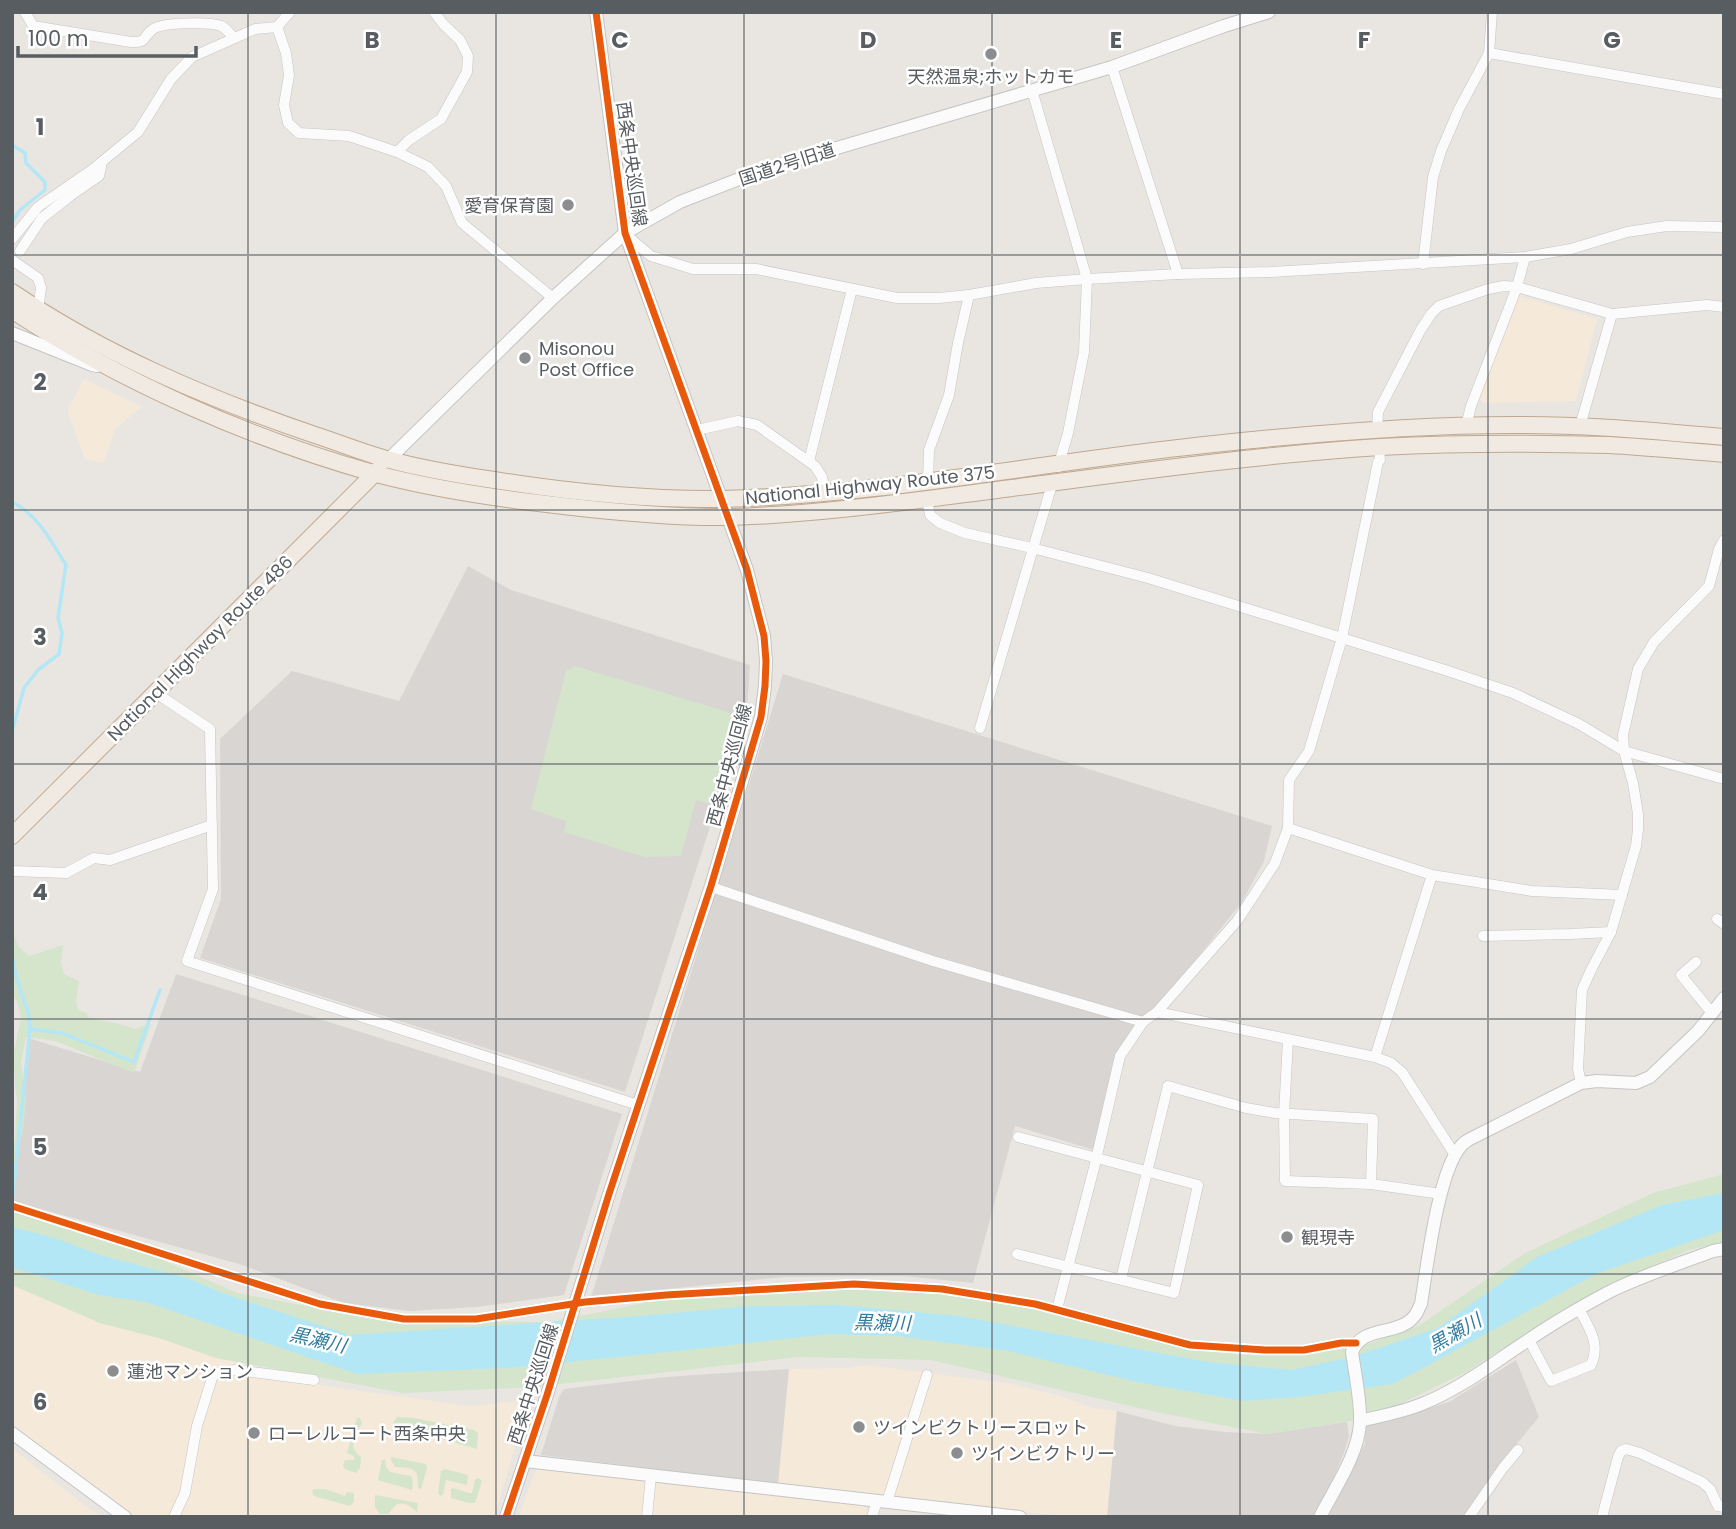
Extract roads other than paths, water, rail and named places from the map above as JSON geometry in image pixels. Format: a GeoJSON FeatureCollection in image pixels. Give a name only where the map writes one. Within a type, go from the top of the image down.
{"type":"FeatureCollection","features":[{"type":"Feature","properties":{"kind":"highway","name":"National Highway Route 375"},"geometry":{"type":"LineString","coordinates":[[12,292],[38,310],[137,364],[191,389],[276,422],[388,460],[528,486],[600,494],[722,499],[825,492],[928,482],[1205,445],[1377,430],[1514,425],[1580,426],[1724,436]]}},
{"type":"Feature","properties":{"kind":"highway","name":"National Highway Route 375"},"geometry":{"type":"LineString","coordinates":[[12,310],[108,366],[188,405],[265,438],[374,473],[447,489],[600,511],[728,517],[800,513],[927,500],[1210,463],[1379,447],[1504,443],[1614,445],[1724,454]]}},
{"type":"Feature","properties":{"kind":"highway","name":"National Highway Route 486"},"geometry":{"type":"LineString","coordinates":[[12,836],[388,460]]}},
{"type":"Feature","properties":{"kind":"street"},"geometry":{"type":"LineString","coordinates":[[24,12],[33,26],[131,42],[140,43],[151,30],[161,25],[207,24],[223,27],[234,38]]}},
{"type":"Feature","properties":{"kind":"street"},"geometry":{"type":"LineString","coordinates":[[12,239],[38,206],[102,162],[138,132],[171,79],[192,57],[255,29],[277,27],[290,12]]}},
{"type":"Feature","properties":{"kind":"street"},"geometry":{"type":"LineString","coordinates":[[397,152],[409,140],[441,119],[467,72],[468,56],[460,40],[434,12]]}},
{"type":"Feature","properties":{"kind":"street","name":"西条中央巡回線"},"geometry":{"type":"LineString","coordinates":[[506,1517],[711,886],[761,717],[766,661],[758,609],[728,517],[625,233],[596,12]]}},
{"type":"Feature","properties":{"kind":"street","name":"国道2号旧道"},"geometry":{"type":"LineString","coordinates":[[388,460],[553,298],[625,233],[680,202],[762,170],[1112,67],[1269,12]]}},
{"type":"Feature","properties":{"kind":"street"},"geometry":{"type":"LineString","coordinates":[[1423,264],[1433,177],[1459,109],[1489,53],[1492,12]]}},
{"type":"Feature","properties":{"kind":"street"},"geometry":{"type":"LineString","coordinates":[[277,27],[286,53],[289,75],[284,105],[288,123],[299,133],[349,136],[397,152],[428,167],[446,186],[462,223],[553,298]]}},
{"type":"Feature","properties":{"kind":"street"},"geometry":{"type":"LineString","coordinates":[[1489,53],[1724,94]]}},
{"type":"Feature","properties":{"kind":"street"},"geometry":{"type":"LineString","coordinates":[[1112,67],[1178,274]]}},
{"type":"Feature","properties":{"kind":"street"},"geometry":{"type":"LineString","coordinates":[[980,727],[1032,548],[1060,463],[1084,352],[1087,279],[1032,90]]}},
{"type":"Feature","properties":{"kind":"street"},"geometry":{"type":"LineString","coordinates":[[20,251],[42,218],[99,176],[102,162]]}},
{"type":"Feature","properties":{"kind":"street"},"geometry":{"type":"LineString","coordinates":[[625,233],[651,256],[693,269],[756,269],[897,298],[939,298],[1036,283],[1087,279],[1271,272],[1525,257],[1571,249],[1628,232],[1667,226],[1724,227]]}},
{"type":"Feature","properties":{"kind":"street"},"geometry":{"type":"LineString","coordinates":[[1466,426],[1471,406],[1517,287],[1525,257]]}},
{"type":"Feature","properties":{"kind":"street"},"geometry":{"type":"LineString","coordinates":[[12,260],[38,278],[41,288],[38,310]]}},
{"type":"Feature","properties":{"kind":"street"},"geometry":{"type":"LineString","coordinates":[[1377,430],[1378,412],[1420,331],[1439,306],[1504,286],[1517,287],[1612,314],[1707,305],[1724,307]]}},
{"type":"Feature","properties":{"kind":"street"},"geometry":{"type":"LineString","coordinates":[[809,461],[852,289]]}},
{"type":"Feature","properties":{"kind":"street"},"geometry":{"type":"LineString","coordinates":[[928,482],[929,450],[949,396],[969,295]]}},
{"type":"Feature","properties":{"kind":"street"},"geometry":{"type":"LineString","coordinates":[[1580,426],[1612,314]]}},
{"type":"Feature","properties":{"kind":"street"},"geometry":{"type":"LineString","coordinates":[[12,333],[92,365],[108,366]]}},
{"type":"Feature","properties":{"kind":"street"},"geometry":{"type":"LineString","coordinates":[[697,430],[738,421],[749,422],[768,432],[815,466],[822,477],[825,492]]}},
{"type":"Feature","properties":{"kind":"street"},"geometry":{"type":"LineString","coordinates":[[1057,1309],[1121,1056],[1143,1022],[1157,1012],[1237,921],[1275,863],[1288,828],[1289,780],[1309,751],[1342,638],[1380,460],[1379,447]]}},
{"type":"Feature","properties":{"kind":"street"},"geometry":{"type":"LineString","coordinates":[[927,500],[930,515],[940,523],[965,533],[1148,578],[1513,693],[1578,724],[1624,751],[1724,779]]}},
{"type":"Feature","properties":{"kind":"street"},"geometry":{"type":"LineString","coordinates":[[1581,1083],[1578,1069],[1582,990],[1611,932],[1636,846],[1638,814],[1623,735],[1637,669],[1654,642],[1709,586],[1724,540]]}},
{"type":"Feature","properties":{"kind":"street"},"geometry":{"type":"LineString","coordinates":[[156,693],[210,729],[213,889],[187,961],[638,1105]]}},
{"type":"Feature","properties":{"kind":"street"},"geometry":{"type":"LineString","coordinates":[[12,871],[66,873],[94,858],[110,860],[212,825]]}},
{"type":"Feature","properties":{"kind":"street"},"geometry":{"type":"LineString","coordinates":[[1288,828],[1432,875],[1532,891],[1622,895]]}},
{"type":"Feature","properties":{"kind":"street"},"geometry":{"type":"LineString","coordinates":[[1374,1056],[1432,875]]}},
{"type":"Feature","properties":{"kind":"street"},"geometry":{"type":"LineString","coordinates":[[711,886],[933,961],[1143,1022]]}},
{"type":"Feature","properties":{"kind":"street"},"geometry":{"type":"LineString","coordinates":[[1483,936],[1611,932]]}},
{"type":"Feature","properties":{"kind":"street"},"geometry":{"type":"LineString","coordinates":[[1696,962],[1681,975],[1712,1013]]}},
{"type":"Feature","properties":{"kind":"street"},"geometry":{"type":"LineString","coordinates":[[1320,1517],[1357,1440],[1360,1421],[1354,1347],[1365,1336],[1405,1324],[1416,1315],[1441,1194],[1461,1145],[1581,1083],[1636,1083],[1650,1077],[1698,1031],[1724,998]]}},
{"type":"Feature","properties":{"kind":"street"},"geometry":{"type":"LineString","coordinates":[[1157,1012],[1374,1056],[1391,1063],[1402,1072],[1455,1155]]}},
{"type":"Feature","properties":{"kind":"street"},"geometry":{"type":"LineString","coordinates":[[1288,1040],[1284,1114],[1285,1181],[1371,1184],[1441,1194]]}},
{"type":"Feature","properties":{"kind":"street"},"geometry":{"type":"LineString","coordinates":[[1121,1279],[1168,1086],[1245,1108],[1284,1114],[1373,1119],[1371,1184]]}},
{"type":"Feature","properties":{"kind":"street"},"geometry":{"type":"LineString","coordinates":[[1017,1254],[1174,1293],[1198,1185],[1018,1137]]}},
{"type":"Feature","properties":{"kind":"street"},"geometry":{"type":"LineString","coordinates":[[12,1206],[320,1304],[404,1319],[475,1320],[574,1303],[853,1284],[942,1289],[1035,1304],[1190,1345],[1265,1350],[1304,1350],[1341,1343],[1354,1347]]}},
{"type":"Feature","properties":{"kind":"street"},"geometry":{"type":"LineString","coordinates":[[1360,1421],[1410,1408],[1436,1397],[1611,1292],[1654,1273],[1724,1249]]}},
{"type":"Feature","properties":{"kind":"street"},"geometry":{"type":"LineString","coordinates":[[1528,1340],[1551,1381],[1591,1364],[1595,1356],[1595,1339],[1579,1309]]}},
{"type":"Feature","properties":{"kind":"street"},"geometry":{"type":"LineString","coordinates":[[174,1517],[185,1493],[197,1426],[213,1375],[237,1370],[314,1380]]}},
{"type":"Feature","properties":{"kind":"street"},"geometry":{"type":"LineString","coordinates":[[872,1517],[882,1502],[927,1375]]}},
{"type":"Feature","properties":{"kind":"street"},"geometry":{"type":"LineString","coordinates":[[12,1433],[125,1517]]}},
{"type":"Feature","properties":{"kind":"street"},"geometry":{"type":"LineString","coordinates":[[1602,1517],[1618,1457],[1621,1451],[1626,1449],[1702,1482],[1710,1489],[1718,1506],[1724,1507]]}},
{"type":"Feature","properties":{"kind":"street"},"geometry":{"type":"LineString","coordinates":[[1469,1517],[1518,1450]]}},
{"type":"Feature","properties":{"kind":"street"},"geometry":{"type":"LineString","coordinates":[[525,1461],[1020,1517]]}},
{"type":"Feature","properties":{"kind":"street"},"geometry":{"type":"LineString","coordinates":[[647,1517],[651,1476]]}},
{"type":"Feature","properties":{"kind":"water","name":"黒瀬川"},"geometry":{"type":"Polygon","coordinates":[[[1724,1193],[1724,1230],[1598,1273],[1393,1384],[1298,1397],[1244,1401],[1142,1383],[1008,1351],[898,1336],[829,1334],[507,1368],[357,1374],[146,1302],[99,1295],[12,1267],[12,1227],[55,1238],[100,1255],[187,1278],[225,1294],[350,1335],[751,1306],[839,1305],[959,1316],[1208,1362],[1291,1370],[1352,1357],[1438,1328],[1537,1257],[1662,1205],[1724,1193]]]}},
{"type":"Feature","properties":{"kind":"waterway"},"geometry":{"type":"LineString","coordinates":[[12,145],[25,153],[26,163],[45,182],[45,190],[20,210],[12,222]]}},
{"type":"Feature","properties":{"kind":"waterway"},"geometry":{"type":"LineString","coordinates":[[12,502],[37,521],[66,565],[58,618],[62,633],[59,654],[38,670],[24,688],[12,731]]}},
{"type":"Feature","properties":{"kind":"waterway"},"geometry":{"type":"LineString","coordinates":[[12,955],[29,1016],[30,1029],[13,1194]]}},
{"type":"Feature","properties":{"kind":"waterway"},"geometry":{"type":"LineString","coordinates":[[30,1029],[62,1033],[134,1062],[160,990]]}},
{"type":"Feature","properties":{"kind":"place","name":"天然温泉;ホットカモ"},"geometry":{"type":"Point","coordinates":[991,54]}},
{"type":"Feature","properties":{"kind":"place","name":"愛育保育園"},"geometry":{"type":"Point","coordinates":[568,205]}},
{"type":"Feature","properties":{"kind":"place","name":"Misonou Post Office"},"geometry":{"type":"Point","coordinates":[525,358]}},
{"type":"Feature","properties":{"kind":"place","name":"観現寺"},"geometry":{"type":"Point","coordinates":[1287,1237]}},
{"type":"Feature","properties":{"kind":"place","name":"蓮池マンション"},"geometry":{"type":"Point","coordinates":[113,1371]}},
{"type":"Feature","properties":{"kind":"place","name":"ツインビクトリースロット"},"geometry":{"type":"Point","coordinates":[859,1427]}},
{"type":"Feature","properties":{"kind":"place","name":"ローレルコート西条中央"},"geometry":{"type":"Point","coordinates":[254,1433]}},
{"type":"Feature","properties":{"kind":"place","name":"ツインビクトリー"},"geometry":{"type":"Point","coordinates":[957,1453]}}]}
